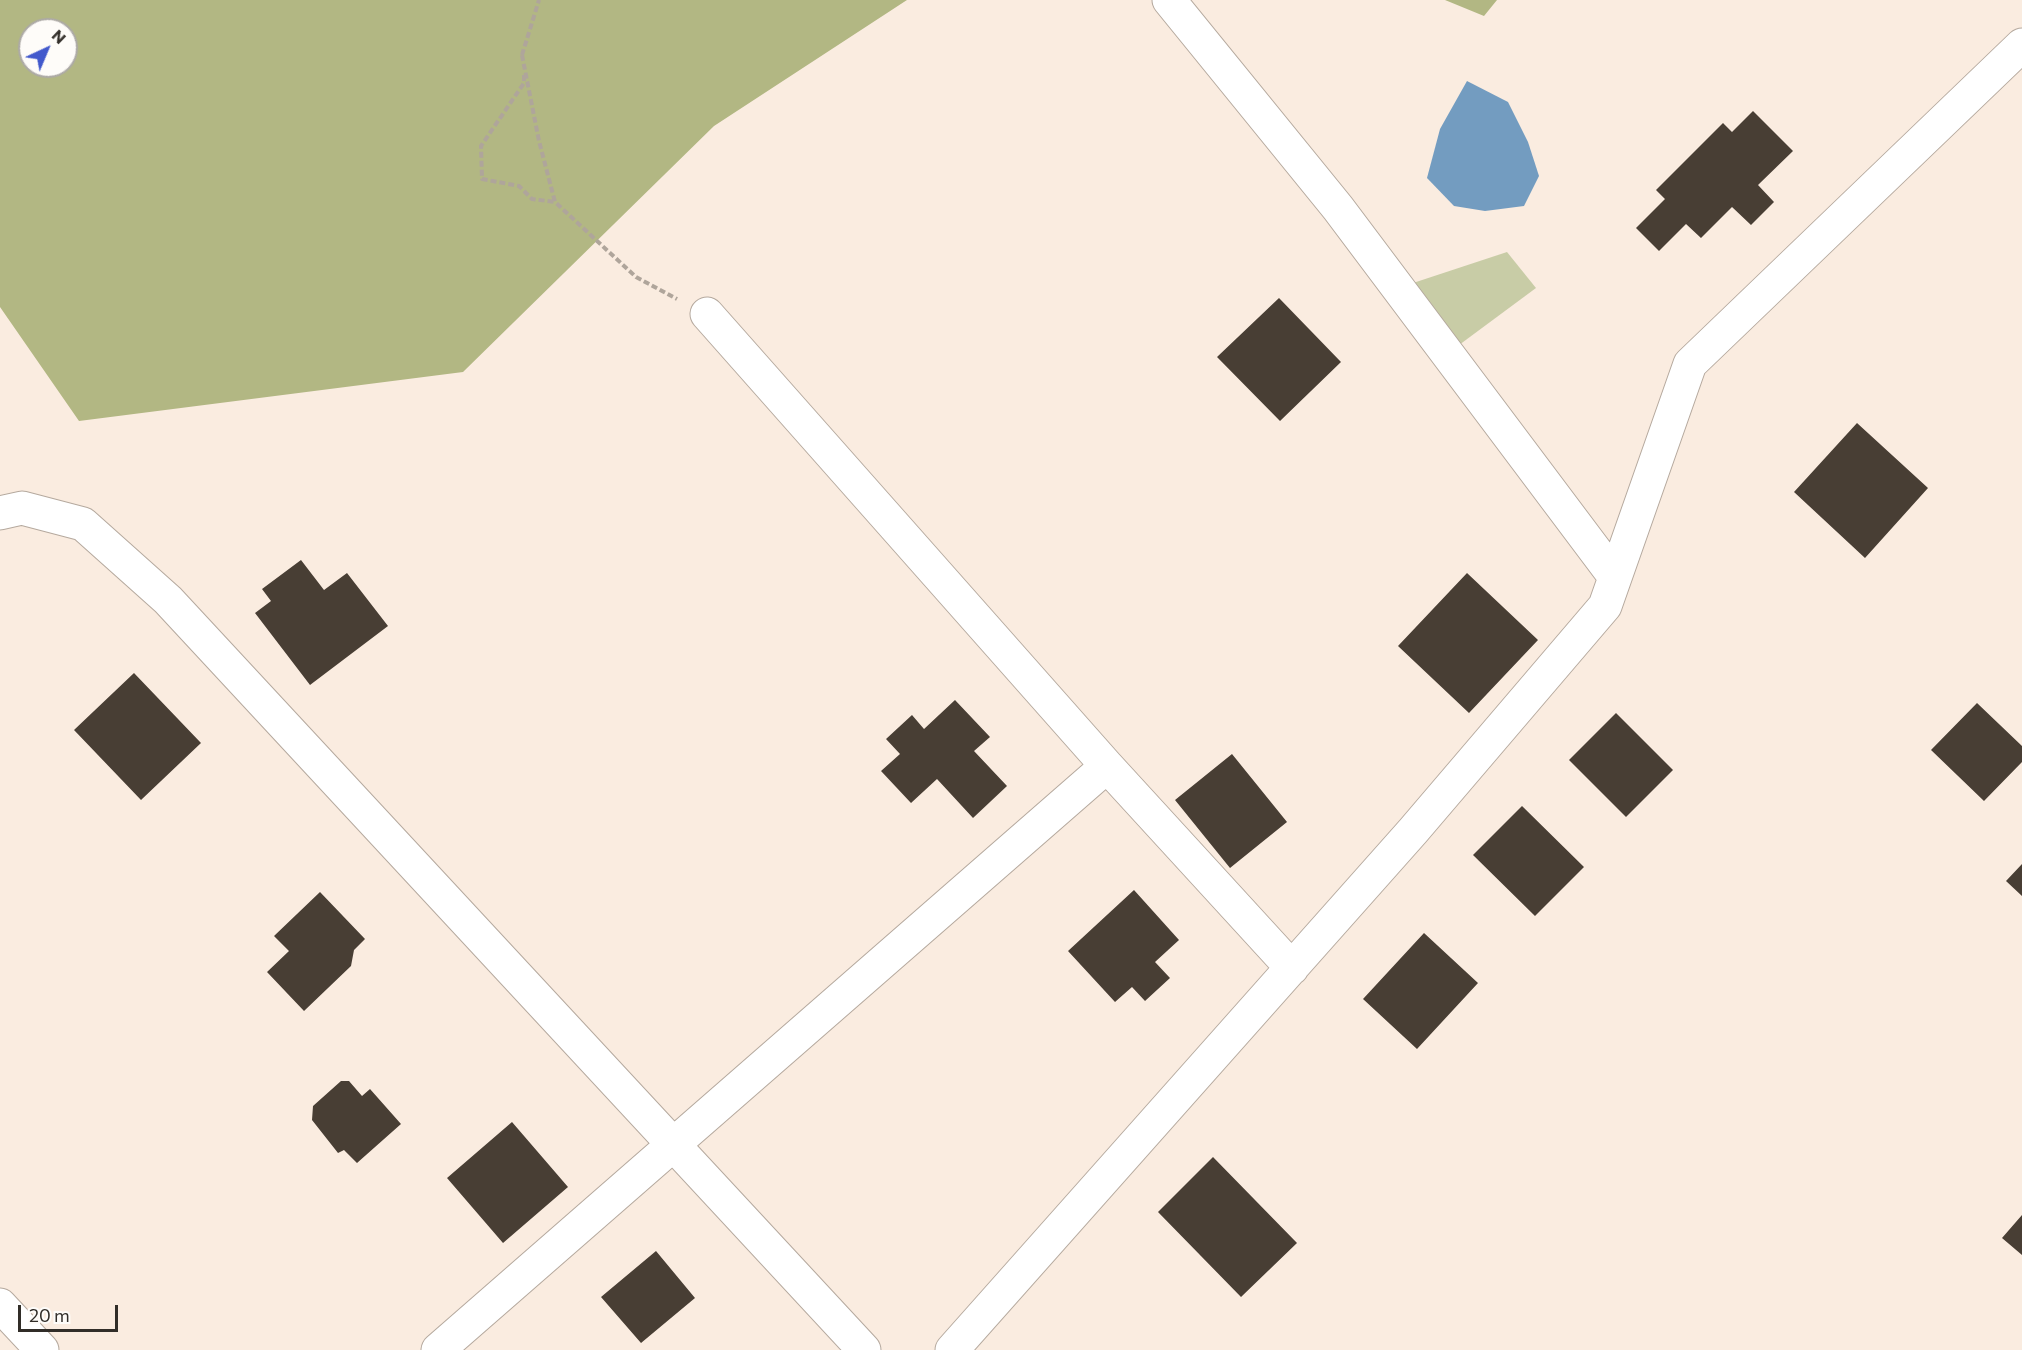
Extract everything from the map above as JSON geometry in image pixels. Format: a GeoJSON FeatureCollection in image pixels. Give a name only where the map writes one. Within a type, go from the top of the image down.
{"type":"FeatureCollection","features":[{"type":"Feature","properties":{"kind":"lane"},"geometry":{"type":"LineString","coordinates":[[1169,0],[1338,208],[1616,577]]}},
{"type":"Feature","properties":{"kind":"lane"},"geometry":{"type":"LineString","coordinates":[[952,1350],[1413,831],[1605,606],[1690,364],[2022,45]]}},
{"type":"Feature","properties":{"kind":"lane"},"geometry":{"type":"LineString","coordinates":[[707,314],[1107,766],[1292,968]]}},
{"type":"Feature","properties":{"kind":"lane"},"geometry":{"type":"LineString","coordinates":[[0,513],[22,508],[83,524],[168,600],[864,1350]]}},
{"type":"Feature","properties":{"kind":"lane"},"geometry":{"type":"LineString","coordinates":[[438,1350],[1107,766]]}},
{"type":"Feature","properties":{"kind":"lane"},"geometry":{"type":"LineString","coordinates":[[0,1305],[42,1350]]}},
{"type":"Feature","properties":{"kind":"path"},"geometry":{"type":"LineString","coordinates":[[538,0],[522,55],[524,83],[481,146],[483,179],[519,186],[532,199],[555,202]]}},
{"type":"Feature","properties":{"kind":"path"},"geometry":{"type":"LineString","coordinates":[[522,55],[539,141],[555,202],[636,277],[707,314]]}},
{"type":"Feature","properties":{"kind":"green space"},"geometry":{"type":"Polygon","coordinates":[[[0,0],[907,0],[714,126],[463,372],[79,421],[0,307],[0,0]]]}},
{"type":"Feature","properties":{"kind":"green space"},"geometry":{"type":"Polygon","coordinates":[[[1445,0],[1497,0],[1484,16],[1445,0]]]}},
{"type":"Feature","properties":{"kind":"green space"},"geometry":{"type":"Polygon","coordinates":[[[1507,252],[1536,288],[1455,348],[1410,284],[1507,252]]]}},
{"type":"Feature","properties":{"kind":"water"},"geometry":{"type":"Polygon","coordinates":[[[1467,81],[1508,102],[1528,142],[1539,176],[1524,206],[1485,211],[1454,206],[1427,178],[1440,129],[1467,81]]]}},
{"type":"Feature","properties":{"kind":"building"},"geometry":{"type":"Polygon","coordinates":[[[1753,111],[1793,151],[1758,185],[1774,202],[1751,225],[1732,207],[1701,238],[1686,224],[1659,251],[1636,228],[1665,199],[1656,190],[1723,123],[1732,132],[1753,111]]]}},
{"type":"Feature","properties":{"kind":"building"},"geometry":{"type":"Polygon","coordinates":[[[1279,298],[1341,362],[1280,421],[1217,357],[1279,298]]]}},
{"type":"Feature","properties":{"kind":"building"},"geometry":{"type":"Polygon","coordinates":[[[1857,423],[1928,488],[1865,558],[1794,492],[1857,423]]]}},
{"type":"Feature","properties":{"kind":"building"},"geometry":{"type":"Polygon","coordinates":[[[301,560],[324,590],[347,573],[388,626],[310,685],[255,613],[271,601],[262,589],[301,560]]]}},
{"type":"Feature","properties":{"kind":"building"},"geometry":{"type":"Polygon","coordinates":[[[1467,573],[1538,640],[1469,713],[1398,646],[1467,573]]]}},
{"type":"Feature","properties":{"kind":"building"},"geometry":{"type":"Polygon","coordinates":[[[134,673],[201,743],[141,800],[74,730],[134,673]]]}},
{"type":"Feature","properties":{"kind":"building"},"geometry":{"type":"Polygon","coordinates":[[[955,700],[990,737],[974,751],[1007,786],[973,818],[937,779],[911,803],[881,771],[900,754],[886,739],[912,715],[924,729],[955,700]]]}},
{"type":"Feature","properties":{"kind":"building"},"geometry":{"type":"Polygon","coordinates":[[[1977,703],[2022,746],[2022,762],[1984,801],[1931,750],[1977,703]]]}},
{"type":"Feature","properties":{"kind":"building"},"geometry":{"type":"Polygon","coordinates":[[[1616,713],[1673,770],[1626,817],[1569,760],[1616,713]]]}},
{"type":"Feature","properties":{"kind":"building"},"geometry":{"type":"Polygon","coordinates":[[[1232,754],[1287,822],[1230,868],[1175,800],[1232,754]]]}},
{"type":"Feature","properties":{"kind":"building"},"geometry":{"type":"Polygon","coordinates":[[[1522,806],[1584,867],[1535,916],[1473,855],[1522,806]]]}},
{"type":"Feature","properties":{"kind":"building"},"geometry":{"type":"Polygon","coordinates":[[[2022,864],[2022,896],[2006,881],[2022,864]]]}},
{"type":"Feature","properties":{"kind":"building"},"geometry":{"type":"Polygon","coordinates":[[[1134,890],[1179,940],[1155,962],[1170,978],[1145,1001],[1132,987],[1115,1002],[1068,951],[1134,890]]]}},
{"type":"Feature","properties":{"kind":"building"},"geometry":{"type":"Polygon","coordinates":[[[320,892],[365,939],[354,950],[351,966],[304,1011],[267,972],[289,951],[274,936],[320,892]]]}},
{"type":"Feature","properties":{"kind":"building"},"geometry":{"type":"Polygon","coordinates":[[[1424,933],[1478,983],[1417,1049],[1363,999],[1424,933]]]}},
{"type":"Feature","properties":{"kind":"building"},"geometry":{"type":"Polygon","coordinates":[[[341,1081],[349,1081],[362,1096],[370,1089],[401,1124],[357,1163],[344,1150],[338,1153],[312,1120],[313,1106],[341,1081]]]}},
{"type":"Feature","properties":{"kind":"building"},"geometry":{"type":"Polygon","coordinates":[[[512,1122],[568,1187],[503,1243],[447,1178],[512,1122]]]}},
{"type":"Feature","properties":{"kind":"building"},"geometry":{"type":"Polygon","coordinates":[[[1213,1157],[1297,1243],[1241,1297],[1158,1212],[1213,1157]]]}},
{"type":"Feature","properties":{"kind":"building"},"geometry":{"type":"Polygon","coordinates":[[[2022,1215],[2022,1255],[2002,1238],[2022,1215]]]}},
{"type":"Feature","properties":{"kind":"building"},"geometry":{"type":"Polygon","coordinates":[[[656,1251],[695,1298],[641,1343],[601,1297],[656,1251]]]}}]}
